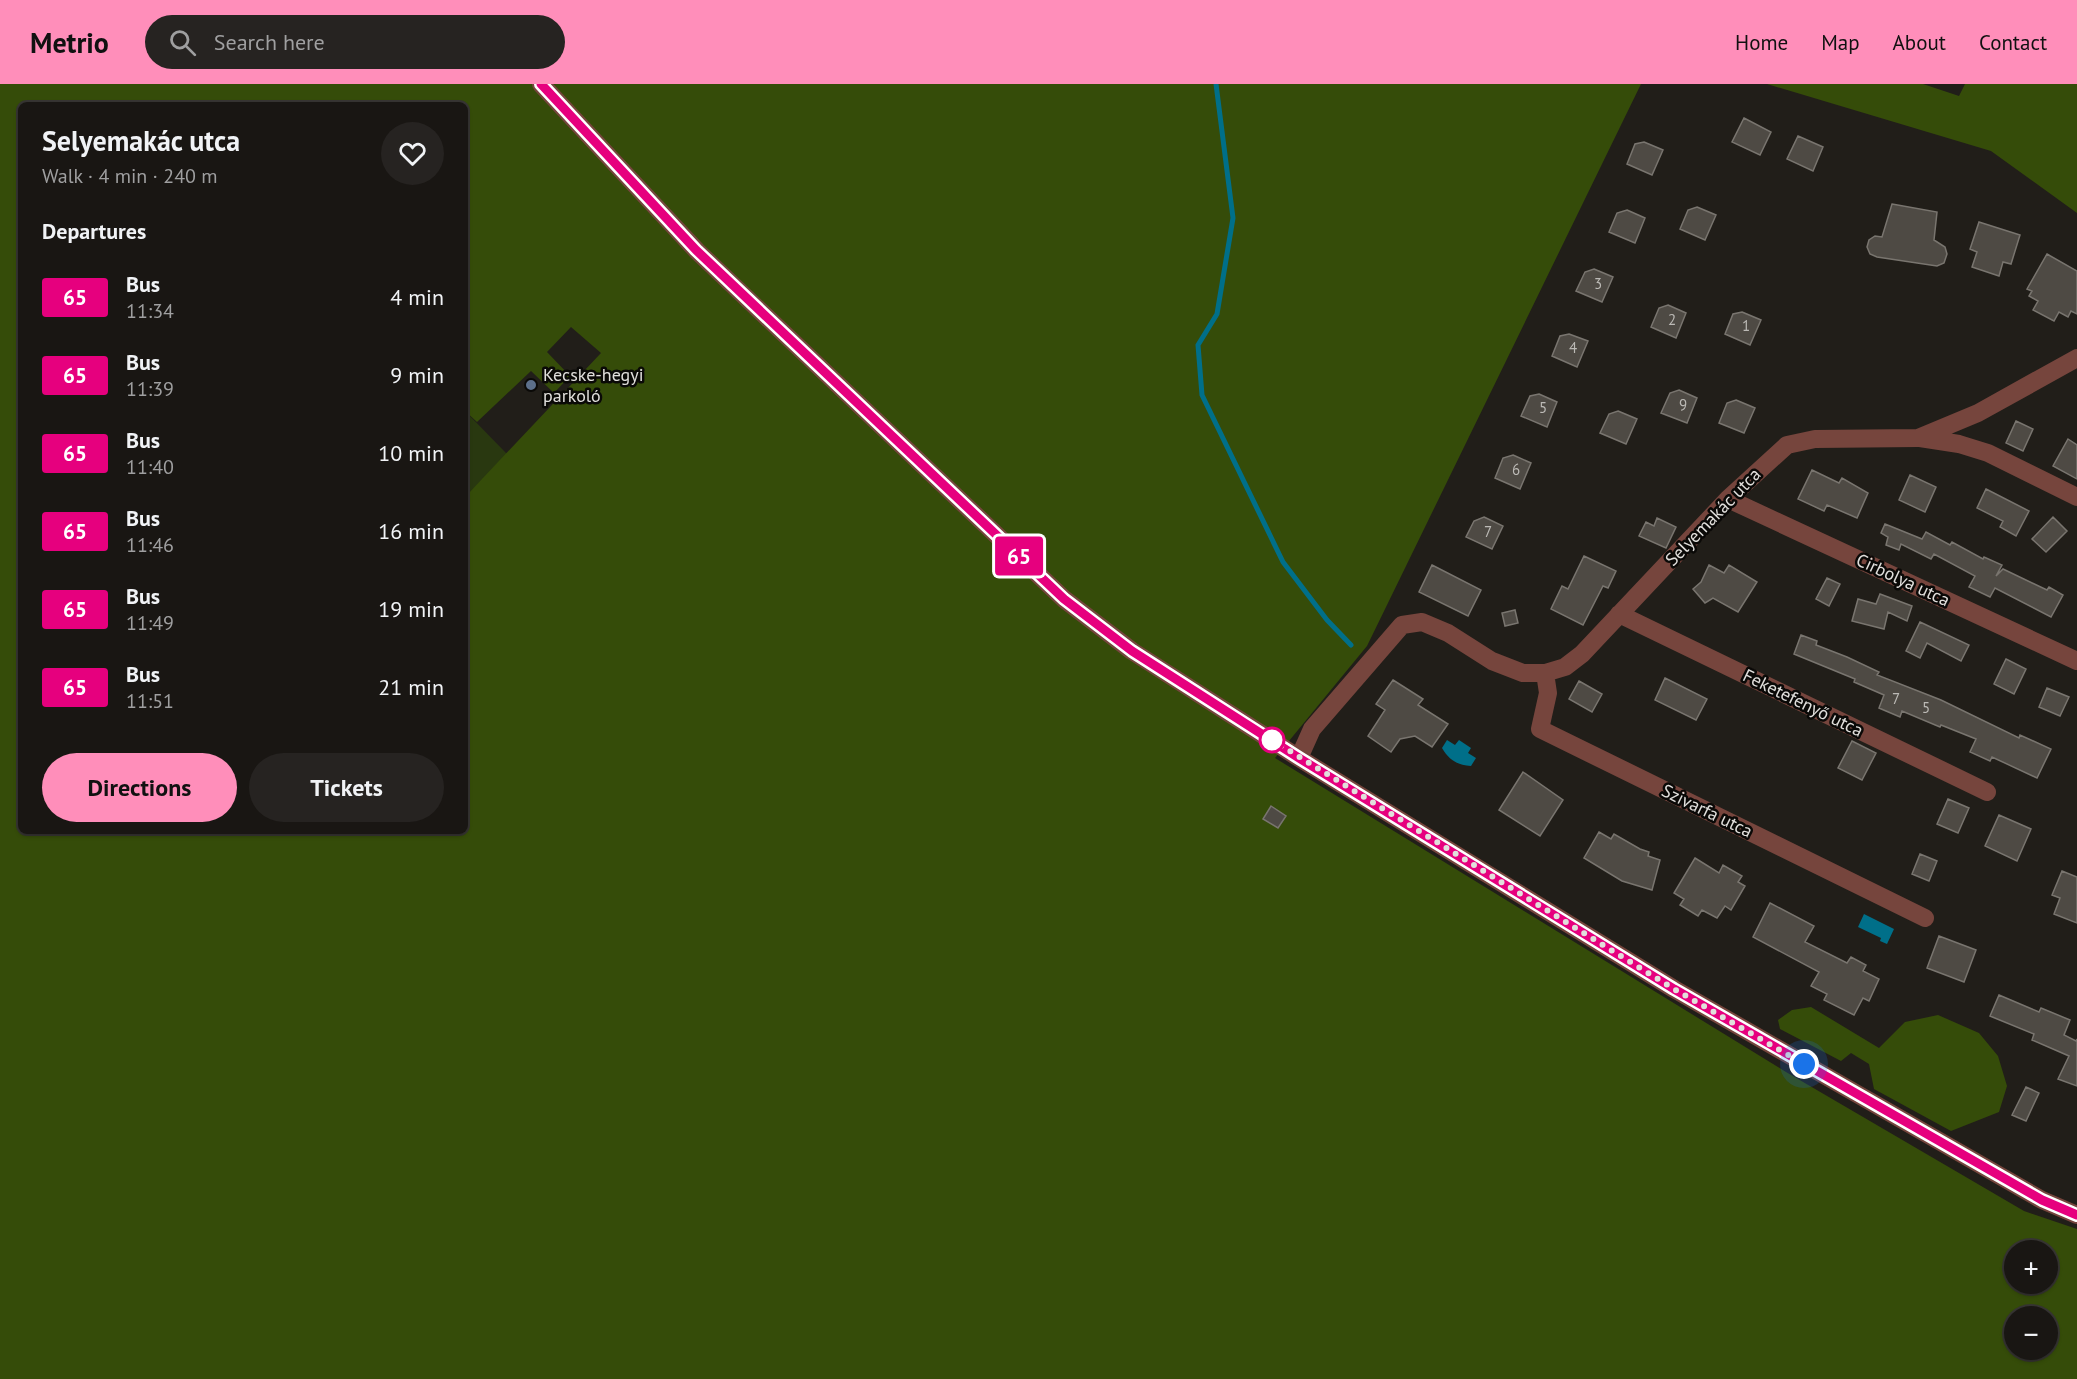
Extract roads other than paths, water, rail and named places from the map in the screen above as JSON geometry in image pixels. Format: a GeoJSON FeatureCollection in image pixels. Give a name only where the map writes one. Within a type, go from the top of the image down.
{"type":"FeatureCollection","features":[{"type":"Feature","properties":{"kind":"street"},"geometry":{"type":"LineString","coordinates":[[541,84],[696,250],[1064,599],[1132,651],[1299,758],[1674,989],[2031,1194],[2077,1215]]}},
{"type":"Feature","properties":{"kind":"street","name":"Selyemakác utca"},"geometry":{"type":"LineString","coordinates":[[1299,758],[1311,729],[1402,625],[1422,622],[1448,633],[1492,661],[1523,673],[1545,673],[1564,667],[1582,654],[1728,499],[1787,445],[1815,439],[1918,438],[1978,413],[2077,358]]}},
{"type":"Feature","properties":{"kind":"street"},"geometry":{"type":"LineString","coordinates":[[1918,438],[1959,444],[1988,453],[2077,497]]}},
{"type":"Feature","properties":{"kind":"street","name":"Cirbolya utca"},"geometry":{"type":"LineString","coordinates":[[1728,499],[2077,661]]}},
{"type":"Feature","properties":{"kind":"street","name":"Feketefenyő utca"},"geometry":{"type":"LineString","coordinates":[[1619,614],[1987,792]]}},
{"type":"Feature","properties":{"kind":"street","name":"Szivarfa utca"},"geometry":{"type":"LineString","coordinates":[[1545,673],[1548,693],[1540,729],[1925,918]]}},
{"type":"Feature","properties":{"kind":"water"},"geometry":{"type":"Polygon","coordinates":[[[1447,740],[1455,745],[1459,740],[1471,748],[1468,753],[1476,758],[1471,766],[1458,763],[1448,756],[1442,748],[1447,740]]]}},
{"type":"Feature","properties":{"kind":"water"},"geometry":{"type":"Polygon","coordinates":[[[1864,914],[1894,929],[1887,944],[1880,941],[1881,938],[1858,927],[1864,914]]]}},
{"type":"Feature","properties":{"kind":"waterway"},"geometry":{"type":"LineString","coordinates":[[1216,84],[1233,218],[1217,314],[1198,345],[1202,395],[1283,562],[1327,620],[1351,645]]}},
{"type":"Feature","properties":{"kind":"place","name":"Kecske-hegyi parkoló"},"geometry":{"type":"Point","coordinates":[531,385]}}]}
